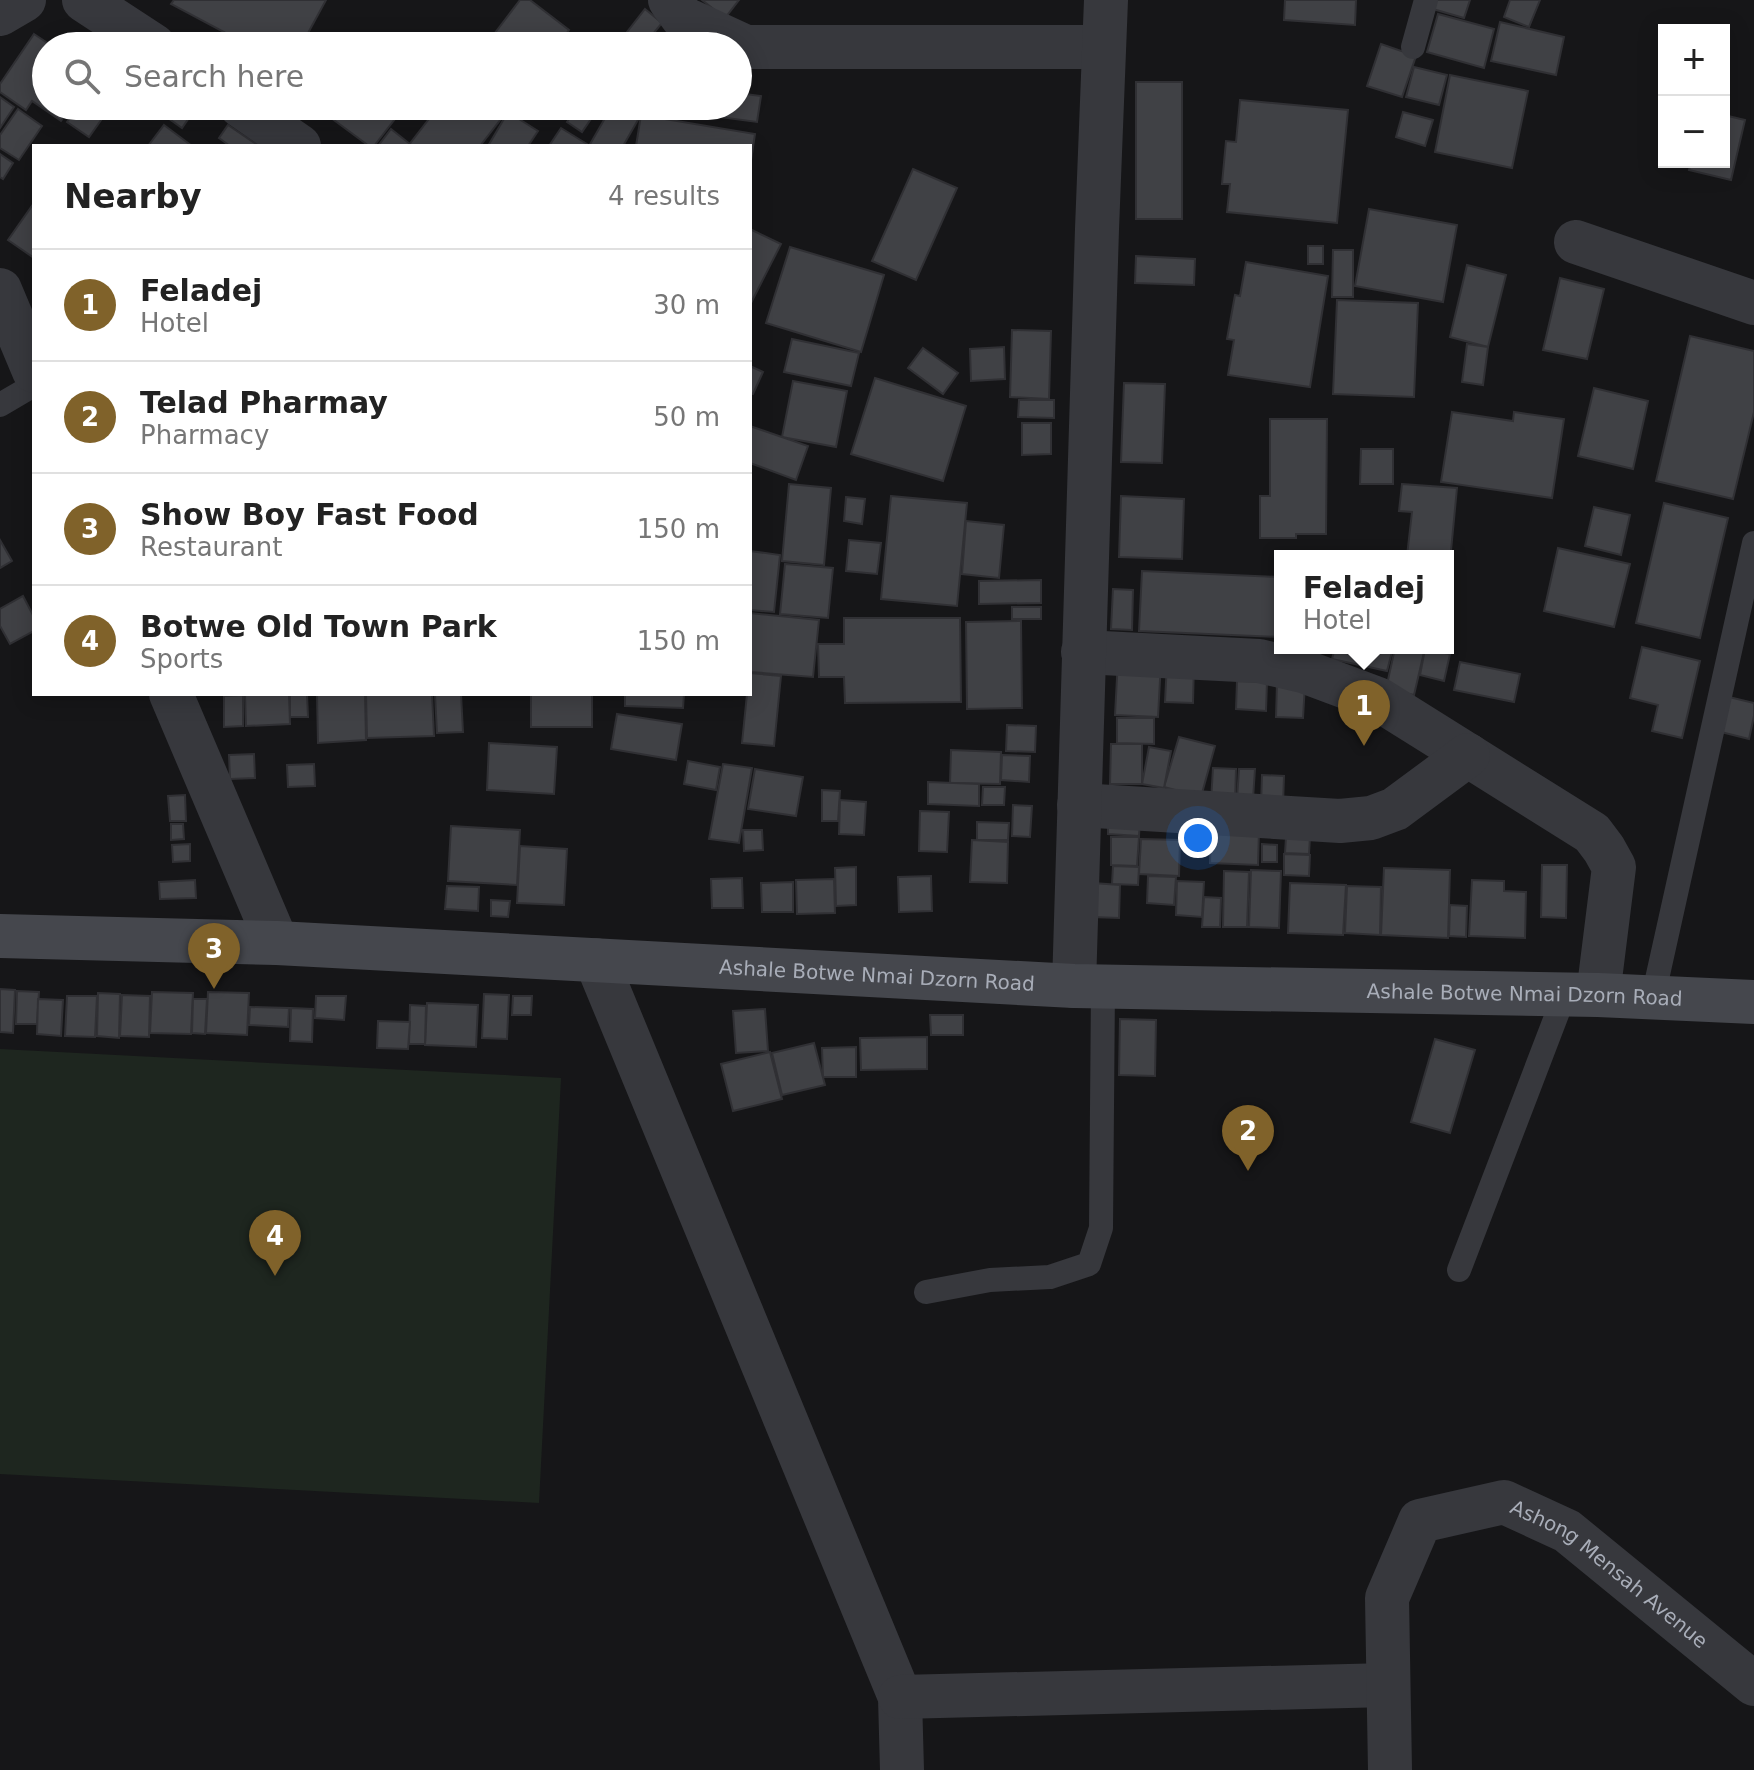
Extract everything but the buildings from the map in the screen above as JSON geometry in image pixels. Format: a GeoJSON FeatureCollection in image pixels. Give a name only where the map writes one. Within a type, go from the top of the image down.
{"type":"FeatureCollection","features":[{"type":"Feature","properties":{"kind":"main road","name":"Ashale Botwe Nmai Dzorn Road"},"geometry":{"type":"LineString","coordinates":[[0,934],[277,943],[1089,986],[1581,995],[1754,1002]]}},
{"type":"Feature","properties":{"kind":"street"},"geometry":{"type":"LineString","coordinates":[[0,14],[24,0]]}},
{"type":"Feature","properties":{"kind":"street"},"geometry":{"type":"LineString","coordinates":[[84,0],[133,32]]}},
{"type":"Feature","properties":{"kind":"street"},"geometry":{"type":"LineString","coordinates":[[670,0],[683,18],[713,32]]}},
{"type":"Feature","properties":{"kind":"street"},"geometry":{"type":"LineString","coordinates":[[1089,986],[1079,805],[1106,0]]}},
{"type":"Feature","properties":{"kind":"street"},"geometry":{"type":"LineString","coordinates":[[752,47],[1104,47]]}},
{"type":"Feature","properties":{"kind":"street"},"geometry":{"type":"LineString","coordinates":[[261,120],[296,144]]}},
{"type":"Feature","properties":{"kind":"street"},"geometry":{"type":"LineString","coordinates":[[1576,242],[1754,303]]}},
{"type":"Feature","properties":{"kind":"street"},"geometry":{"type":"LineString","coordinates":[[0,290],[32,366]]}},
{"type":"Feature","properties":{"kind":"street"},"geometry":{"type":"LineString","coordinates":[[1083,652],[1259,661],[1303,671],[1378,699],[1592,833],[1614,867],[1581,995]]}},
{"type":"Feature","properties":{"kind":"street"},"geometry":{"type":"LineString","coordinates":[[172,696],[277,943]]}},
{"type":"Feature","properties":{"kind":"street"},"geometry":{"type":"LineString","coordinates":[[1079,805],[1340,821],[1371,818],[1395,809],[1468,755]]}},
{"type":"Feature","properties":{"kind":"street"},"geometry":{"type":"LineString","coordinates":[[596,960],[900,1697],[902,1770]]}},
{"type":"Feature","properties":{"kind":"street","name":"Ashong Mensah Avenue"},"geometry":{"type":"LineString","coordinates":[[1390,1770],[1387,1598],[1420,1521],[1504,1502],[1567,1531],[1754,1684]]}},
{"type":"Feature","properties":{"kind":"street"},"geometry":{"type":"LineString","coordinates":[[900,1697],[1388,1685]]}},
{"type":"Feature","properties":{"kind":"lane"},"geometry":{"type":"LineString","coordinates":[[1413,47],[1426,0]]}},
{"type":"Feature","properties":{"kind":"lane"},"geometry":{"type":"LineString","coordinates":[[0,405],[32,386]]}},
{"type":"Feature","properties":{"kind":"lane"},"geometry":{"type":"LineString","coordinates":[[1653,997],[1754,543]]}},
{"type":"Feature","properties":{"kind":"lane"},"geometry":{"type":"LineString","coordinates":[[926,1292],[990,1280],[1050,1277],[1089,1264],[1101,1228],[1089,986]]}},
{"type":"Feature","properties":{"kind":"lane"},"geometry":{"type":"LineString","coordinates":[[1459,1270],[1581,995]]}},
{"type":"Feature","properties":{"kind":"shaded area"},"geometry":{"type":"Polygon","coordinates":[[[0,1049],[561,1078],[539,1503],[0,1474],[0,1049]]]}},
{"type":"Feature","properties":{"kind":"place","name":"Feladej"},"geometry":{"type":"Point","coordinates":[1364,746]}},
{"type":"Feature","properties":{"kind":"place","name":"Show Boy Fast Food"},"geometry":{"type":"Point","coordinates":[214,989]}},
{"type":"Feature","properties":{"kind":"place","name":"Telad Pharmay"},"geometry":{"type":"Point","coordinates":[1248,1171]}},
{"type":"Feature","properties":{"kind":"place","name":"Botwe Old Town Park"},"geometry":{"type":"Point","coordinates":[275,1276]}}]}
